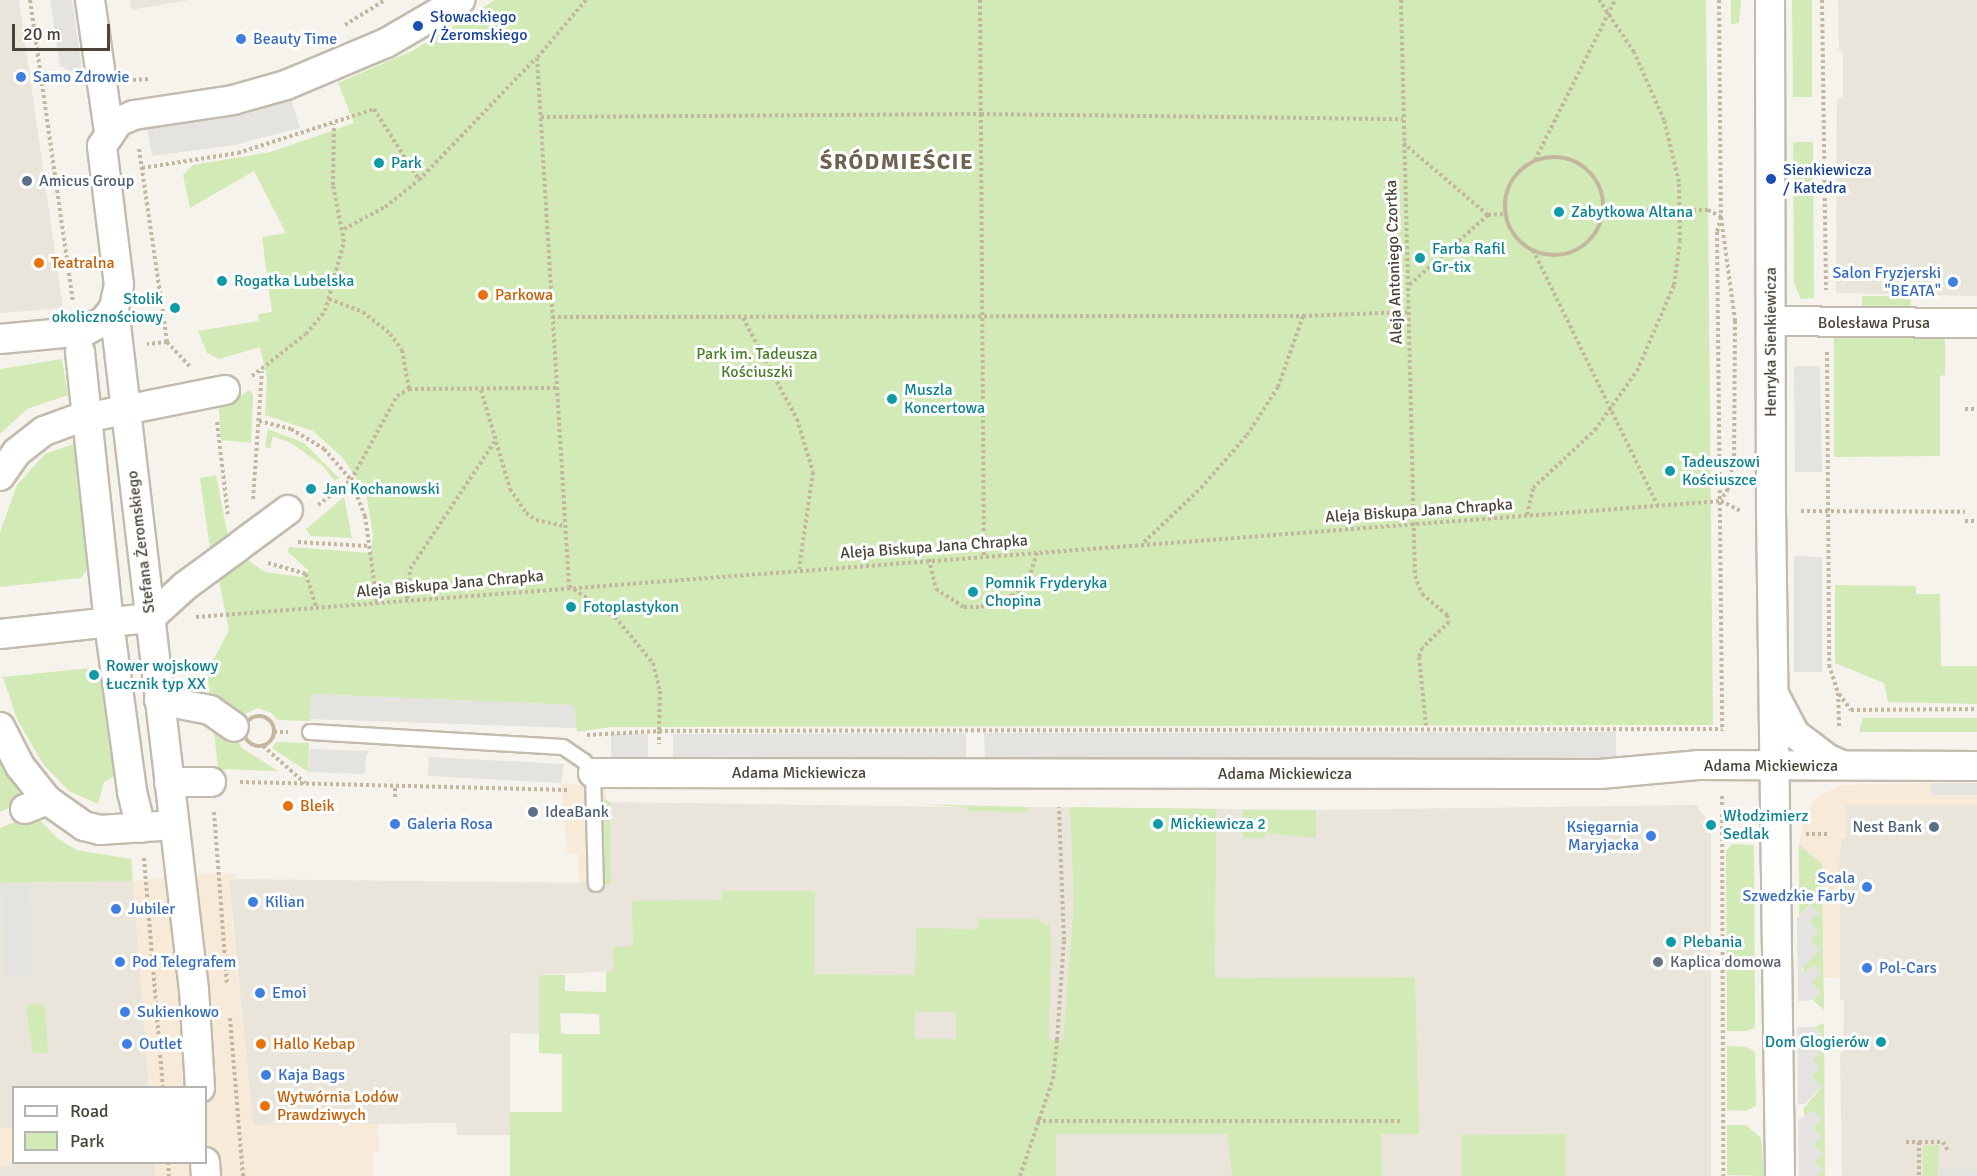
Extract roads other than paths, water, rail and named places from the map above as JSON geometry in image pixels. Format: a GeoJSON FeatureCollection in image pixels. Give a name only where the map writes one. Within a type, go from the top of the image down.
{"type":"FeatureCollection","features":[{"type":"Feature","properties":{"kind":"street","name":"Stefana Żeromskiego"},"geometry":{"type":"LineString","coordinates":[[90,0],[108,132],[101,154],[117,270],[114,308],[194,990],[200,1086]]}},
{"type":"Feature","properties":{"kind":"street"},"geometry":{"type":"LineString","coordinates":[[108,132],[118,122],[134,116],[233,100],[314,75],[386,43],[460,0]]}},
{"type":"Feature","properties":{"kind":"street","name":"Henryka Sienkiewicza"},"geometry":{"type":"LineString","coordinates":[[1770,0],[1773,766],[1780,1176]]}},
{"type":"Feature","properties":{"kind":"street"},"geometry":{"type":"LineString","coordinates":[[0,339],[85,330],[104,321],[114,308]]}},
{"type":"Feature","properties":{"kind":"street","name":"Bolesława Prusa"},"geometry":{"type":"LineString","coordinates":[[1771,321],[1977,323]]}},
{"type":"Feature","properties":{"kind":"street"},"geometry":{"type":"LineString","coordinates":[[80,351],[109,622],[132,792],[141,828]]}},
{"type":"Feature","properties":{"kind":"street"},"geometry":{"type":"LineString","coordinates":[[0,476],[16,452],[44,431],[87,418],[220,391]]}},
{"type":"Feature","properties":{"kind":"street"},"geometry":{"type":"LineString","coordinates":[[0,633],[150,618],[184,586],[240,546],[298,511]]}},
{"type":"Feature","properties":{"kind":"street","name":"Henryka Sienkiewicza"},"geometry":{"type":"LineString","coordinates":[[1773,684],[1783,716],[1796,734],[1828,759],[1846,766]]}},
{"type":"Feature","properties":{"kind":"street"},"geometry":{"type":"LineString","coordinates":[[159,700],[210,710],[234,727]]}},
{"type":"Feature","properties":{"kind":"street"},"geometry":{"type":"LineString","coordinates":[[0,727],[36,804],[84,826],[141,828],[174,824]]}},
{"type":"Feature","properties":{"kind":"street","name":"Adama Mickiewicza"},"geometry":{"type":"LineString","coordinates":[[593,773],[1600,774],[1690,766],[1977,766]]}},
{"type":"Feature","properties":{"kind":"street"},"geometry":{"type":"LineString","coordinates":[[169,782],[212,782]]}},
{"type":"Feature","properties":{"kind":"lane"},"geometry":{"type":"LineString","coordinates":[[310,732],[563,747],[584,761],[593,773],[596,884]]}},
{"type":"Feature","properties":{"kind":"place","name":"Słowackiego / Żeromskiego"},"geometry":{"type":"Point","coordinates":[418,26]}},
{"type":"Feature","properties":{"kind":"place","name":"Beauty Time"},"geometry":{"type":"Point","coordinates":[241,39]}},
{"type":"Feature","properties":{"kind":"place","name":"Samo Zdrowie"},"geometry":{"type":"Point","coordinates":[21,77]}},
{"type":"Feature","properties":{"kind":"place","name":"Park"},"geometry":{"type":"Point","coordinates":[379,163]}},
{"type":"Feature","properties":{"kind":"place","name":"Sienkiewicza / Katedra"},"geometry":{"type":"Point","coordinates":[1771,179]}},
{"type":"Feature","properties":{"kind":"place","name":"Amicus Group"},"geometry":{"type":"Point","coordinates":[27,181]}},
{"type":"Feature","properties":{"kind":"place","name":"Zabytkowa Altana"},"geometry":{"type":"Point","coordinates":[1559,212]}},
{"type":"Feature","properties":{"kind":"place","name":"Farba Rafil Gr-tix"},"geometry":{"type":"Point","coordinates":[1420,258]}},
{"type":"Feature","properties":{"kind":"place","name":"Teatralna"},"geometry":{"type":"Point","coordinates":[39,263]}},
{"type":"Feature","properties":{"kind":"place","name":"Rogatka Lubelska"},"geometry":{"type":"Point","coordinates":[222,281]}},
{"type":"Feature","properties":{"kind":"place","name":"Salon Fryzjerski \"BEATA\""},"geometry":{"type":"Point","coordinates":[1953,282]}},
{"type":"Feature","properties":{"kind":"place","name":"Parkowa"},"geometry":{"type":"Point","coordinates":[483,295]}},
{"type":"Feature","properties":{"kind":"place","name":"Stolik okolicznościowy"},"geometry":{"type":"Point","coordinates":[175,308]}},
{"type":"Feature","properties":{"kind":"place","name":"Muszla Koncertowa"},"geometry":{"type":"Point","coordinates":[892,399]}},
{"type":"Feature","properties":{"kind":"place","name":"Tadeuszowi Kościuszce"},"geometry":{"type":"Point","coordinates":[1670,471]}},
{"type":"Feature","properties":{"kind":"place","name":"Jan Kochanowski"},"geometry":{"type":"Point","coordinates":[311,489]}},
{"type":"Feature","properties":{"kind":"place","name":"Pomnik Fryderyka Chopina"},"geometry":{"type":"Point","coordinates":[973,592]}},
{"type":"Feature","properties":{"kind":"place","name":"Fotoplastykon"},"geometry":{"type":"Point","coordinates":[571,607]}},
{"type":"Feature","properties":{"kind":"place","name":"Rower wojskowy Łucznik typ XX"},"geometry":{"type":"Point","coordinates":[94,675]}},
{"type":"Feature","properties":{"kind":"place","name":"Bleik"},"geometry":{"type":"Point","coordinates":[288,806]}},
{"type":"Feature","properties":{"kind":"place","name":"IdeaBank"},"geometry":{"type":"Point","coordinates":[533,812]}},
{"type":"Feature","properties":{"kind":"place","name":"Galeria Rosa"},"geometry":{"type":"Point","coordinates":[395,824]}},
{"type":"Feature","properties":{"kind":"place","name":"Mickiewicza 2"},"geometry":{"type":"Point","coordinates":[1158,824]}},
{"type":"Feature","properties":{"kind":"place","name":"Włodzimierz Sedlak"},"geometry":{"type":"Point","coordinates":[1711,825]}},
{"type":"Feature","properties":{"kind":"place","name":"Nest Bank"},"geometry":{"type":"Point","coordinates":[1934,827]}},
{"type":"Feature","properties":{"kind":"place","name":"Księgarnia Maryjacka"},"geometry":{"type":"Point","coordinates":[1651,836]}},
{"type":"Feature","properties":{"kind":"place","name":"Scala Szwedzkie Farby"},"geometry":{"type":"Point","coordinates":[1867,887]}},
{"type":"Feature","properties":{"kind":"place","name":"Kilian"},"geometry":{"type":"Point","coordinates":[253,902]}},
{"type":"Feature","properties":{"kind":"place","name":"Jubiler"},"geometry":{"type":"Point","coordinates":[116,909]}},
{"type":"Feature","properties":{"kind":"place","name":"Plebania"},"geometry":{"type":"Point","coordinates":[1671,942]}},
{"type":"Feature","properties":{"kind":"place","name":"Pod Telegrafem"},"geometry":{"type":"Point","coordinates":[120,962]}},
{"type":"Feature","properties":{"kind":"place","name":"Kaplica domowa"},"geometry":{"type":"Point","coordinates":[1658,962]}},
{"type":"Feature","properties":{"kind":"place","name":"Pol-Cars"},"geometry":{"type":"Point","coordinates":[1867,968]}},
{"type":"Feature","properties":{"kind":"place","name":"Emoi"},"geometry":{"type":"Point","coordinates":[260,993]}},
{"type":"Feature","properties":{"kind":"place","name":"Sukienkowo"},"geometry":{"type":"Point","coordinates":[125,1012]}},
{"type":"Feature","properties":{"kind":"place","name":"Dom Glogierów"},"geometry":{"type":"Point","coordinates":[1881,1042]}},
{"type":"Feature","properties":{"kind":"place","name":"Outlet"},"geometry":{"type":"Point","coordinates":[127,1044]}},
{"type":"Feature","properties":{"kind":"place","name":"Hallo Kebap"},"geometry":{"type":"Point","coordinates":[261,1044]}},
{"type":"Feature","properties":{"kind":"place","name":"Kaja Bags"},"geometry":{"type":"Point","coordinates":[266,1075]}},
{"type":"Feature","properties":{"kind":"place","name":"Wytwórnia Lodów Prawdziwych"},"geometry":{"type":"Point","coordinates":[265,1106]}},
{"type":"Feature","properties":{"kind":"district","name":"ŚRÓDMIEŚCIE"},"geometry":{"type":"Point","coordinates":[897,162]}},
{"type":"Feature","properties":{"kind":"park label","name":"Park im. Tadeusza Kościuszki"},"geometry":{"type":"Point","coordinates":[757,363]}}]}
